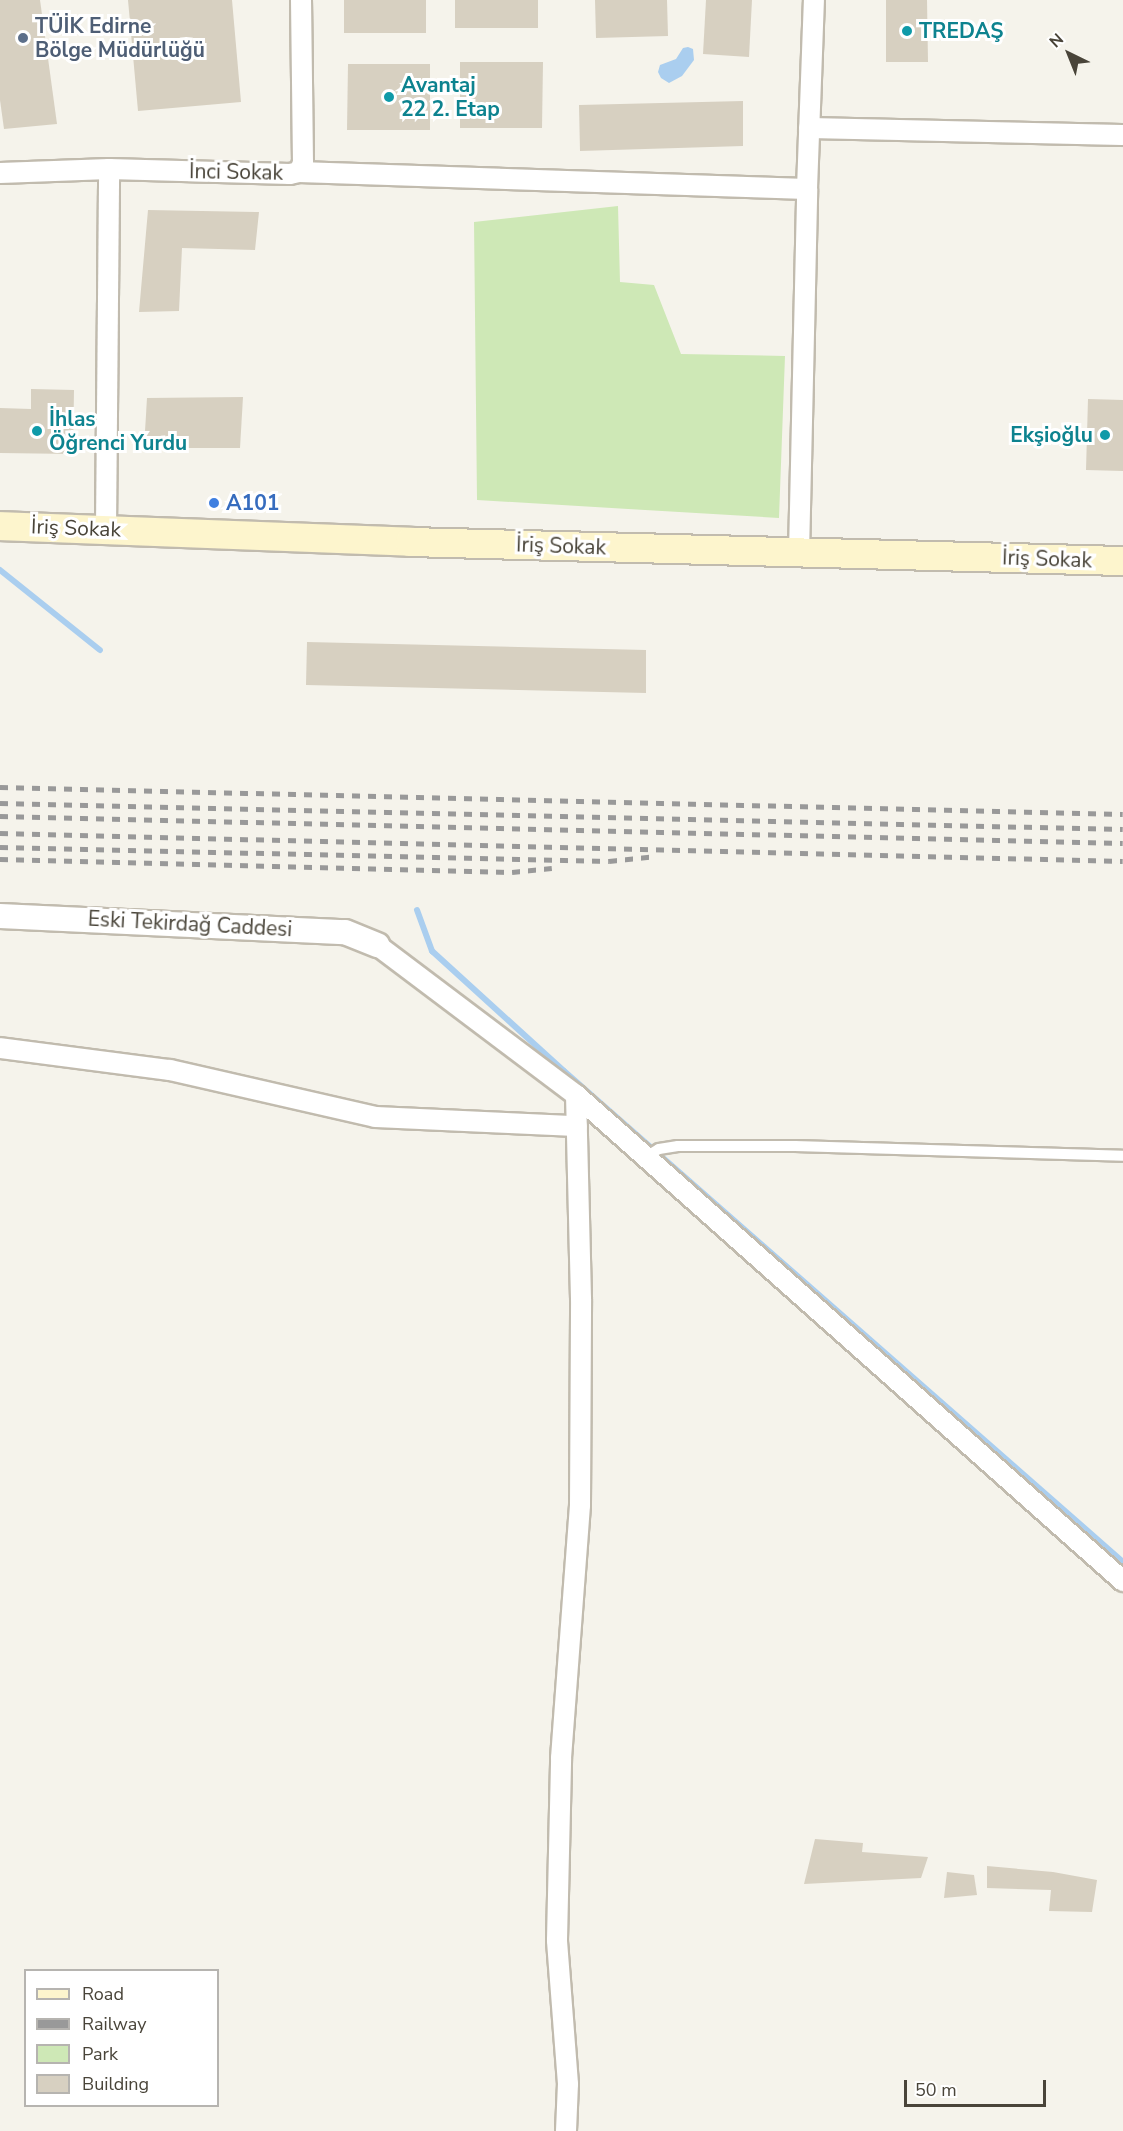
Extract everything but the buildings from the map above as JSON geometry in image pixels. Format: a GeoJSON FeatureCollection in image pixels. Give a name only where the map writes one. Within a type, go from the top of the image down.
{"type":"FeatureCollection","features":[{"type":"Feature","properties":{"kind":"main road","name":"İriş Sokak"},"geometry":{"type":"LineString","coordinates":[[0,526],[422,542],[1123,561]]}},
{"type":"Feature","properties":{"kind":"street","name":"İnci Sokak"},"geometry":{"type":"LineString","coordinates":[[0,173],[108,169],[299,172],[303,162],[300,0]]}},
{"type":"Feature","properties":{"kind":"street"},"geometry":{"type":"LineString","coordinates":[[799,553],[807,189],[814,0]]}},
{"type":"Feature","properties":{"kind":"street"},"geometry":{"type":"LineString","coordinates":[[809,128],[1123,135]]}},
{"type":"Feature","properties":{"kind":"street"},"geometry":{"type":"LineString","coordinates":[[105,529],[108,169]]}},
{"type":"Feature","properties":{"kind":"street"},"geometry":{"type":"LineString","coordinates":[[299,172],[807,189]]}},
{"type":"Feature","properties":{"kind":"street","name":"Eski Tekirdağ Caddesi"},"geometry":{"type":"LineString","coordinates":[[0,916],[345,932],[377,945]]}},
{"type":"Feature","properties":{"kind":"street"},"geometry":{"type":"LineString","coordinates":[[377,945],[651,1154],[1123,1581]]}},
{"type":"Feature","properties":{"kind":"street"},"geometry":{"type":"LineString","coordinates":[[0,1048],[170,1070],[375,1117],[577,1126]]}},
{"type":"Feature","properties":{"kind":"street"},"geometry":{"type":"LineString","coordinates":[[566,2131],[568,2084],[556,1940],[561,1758],[580,1505],[581,1299],[576,1095]]}},
{"type":"Feature","properties":{"kind":"lane"},"geometry":{"type":"LineString","coordinates":[[651,1154],[678,1146],[795,1146],[1123,1156]]}},
{"type":"Feature","properties":{"kind":"green space"},"geometry":{"type":"Polygon","coordinates":[[[618,206],[620,282],[654,285],[681,354],[785,356],[779,518],[477,500],[474,222],[618,206]]]}},
{"type":"Feature","properties":{"kind":"water"},"geometry":{"type":"Polygon","coordinates":[[[683,48],[693,49],[694,60],[682,76],[669,83],[661,78],[658,72],[660,65],[676,59],[683,48]]]}},
{"type":"Feature","properties":{"kind":"waterway"},"geometry":{"type":"LineString","coordinates":[[0,570],[100,650]]}},
{"type":"Feature","properties":{"kind":"waterway"},"geometry":{"type":"LineString","coordinates":[[417,910],[432,951],[564,1071],[1123,1562]]}},
{"type":"Feature","properties":{"kind":"railway"},"geometry":{"type":"LineString","coordinates":[[0,787],[1123,814]]}},
{"type":"Feature","properties":{"kind":"railway"},"geometry":{"type":"LineString","coordinates":[[0,803],[1123,829]]}},
{"type":"Feature","properties":{"kind":"railway"},"geometry":{"type":"LineString","coordinates":[[0,816],[1123,843]]}},
{"type":"Feature","properties":{"kind":"railway"},"geometry":{"type":"LineString","coordinates":[[0,833],[1123,861]]}},
{"type":"Feature","properties":{"kind":"railway"},"geometry":{"type":"LineString","coordinates":[[0,847],[609,861],[657,856]]}},
{"type":"Feature","properties":{"kind":"railway"},"geometry":{"type":"LineString","coordinates":[[0,859],[512,872],[552,868]]}},
{"type":"Feature","properties":{"kind":"place","name":"TREDAŞ"},"geometry":{"type":"Point","coordinates":[907,31]}},
{"type":"Feature","properties":{"kind":"place","name":"TÜİK Edirne Bölge Müdürlüğü"},"geometry":{"type":"Point","coordinates":[23,38]}},
{"type":"Feature","properties":{"kind":"place","name":"Avantaj 22 2. Etap"},"geometry":{"type":"Point","coordinates":[389,97]}},
{"type":"Feature","properties":{"kind":"place","name":"İhlas Öğrenci Yurdu"},"geometry":{"type":"Point","coordinates":[37,431]}},
{"type":"Feature","properties":{"kind":"place","name":"Ekşioğlu"},"geometry":{"type":"Point","coordinates":[1105,435]}},
{"type":"Feature","properties":{"kind":"place","name":"A101"},"geometry":{"type":"Point","coordinates":[214,503]}}]}
